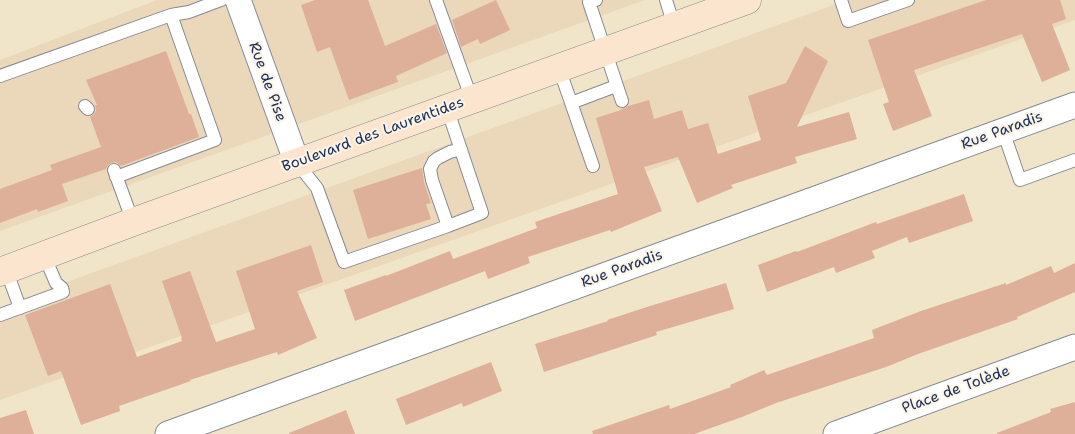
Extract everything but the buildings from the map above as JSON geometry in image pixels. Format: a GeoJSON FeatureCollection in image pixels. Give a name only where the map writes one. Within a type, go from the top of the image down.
{"type":"FeatureCollection","features":[{"type":"Feature","properties":{"kind":"main road","name":"Boulevard des Laurentides"},"geometry":{"type":"LineString","coordinates":[[3,270],[747,0]]}},
{"type":"Feature","properties":{"kind":"street","name":"Rue de Pise"},"geometry":{"type":"LineString","coordinates":[[238,0],[297,163]]}},
{"type":"Feature","properties":{"kind":"street","name":"Rue Paradis"},"geometry":{"type":"LineString","coordinates":[[168,434],[1075,105]]}},
{"type":"Feature","properties":{"kind":"street","name":"Place de Tolède"},"geometry":{"type":"LineString","coordinates":[[836,434],[1075,347]]}},
{"type":"Feature","properties":{"kind":"lane"},"geometry":{"type":"LineString","coordinates":[[0,76],[171,15],[189,12],[221,0]]}},
{"type":"Feature","properties":{"kind":"lane"},"geometry":{"type":"LineString","coordinates":[[297,163],[317,188],[344,262],[482,213],[461,149],[459,104],[436,0]]}},
{"type":"Feature","properties":{"kind":"lane"},"geometry":{"type":"LineString","coordinates":[[596,0],[590,2],[622,101]]}},
{"type":"Feature","properties":{"kind":"lane"},"geometry":{"type":"LineString","coordinates":[[666,0],[674,26]]}},
{"type":"Feature","properties":{"kind":"lane"},"geometry":{"type":"LineString","coordinates":[[841,0],[848,21],[908,0]]}},
{"type":"Feature","properties":{"kind":"lane"},"geometry":{"type":"LineString","coordinates":[[133,222],[115,174],[215,140],[171,15]]}},
{"type":"Feature","properties":{"kind":"lane"},"geometry":{"type":"LineString","coordinates":[[559,68],[593,166]]}},
{"type":"Feature","properties":{"kind":"lane"},"geometry":{"type":"LineString","coordinates":[[571,103],[616,86]]}},
{"type":"Feature","properties":{"kind":"lane"},"geometry":{"type":"LineString","coordinates":[[1003,131],[1020,180],[1075,160]]}},
{"type":"Feature","properties":{"kind":"lane"},"geometry":{"type":"LineString","coordinates":[[448,226],[430,169],[438,158],[461,149]]}},
{"type":"Feature","properties":{"kind":"lane"},"geometry":{"type":"LineString","coordinates":[[0,315],[63,292],[62,288],[56,283],[44,255]]}},
{"type":"Feature","properties":{"kind":"lane"},"geometry":{"type":"LineString","coordinates":[[3,270],[20,308]]}},
{"type":"Feature","properties":{"kind":"shaded area"},"geometry":{"type":"Polygon","coordinates":[[[157,0],[645,0],[0,231],[0,60],[157,0]]]}},
{"type":"Feature","properties":{"kind":"shaded area"},"geometry":{"type":"Polygon","coordinates":[[[847,0],[1075,0],[1075,20],[0,400],[0,308],[53,287],[847,0]]]}}]}
